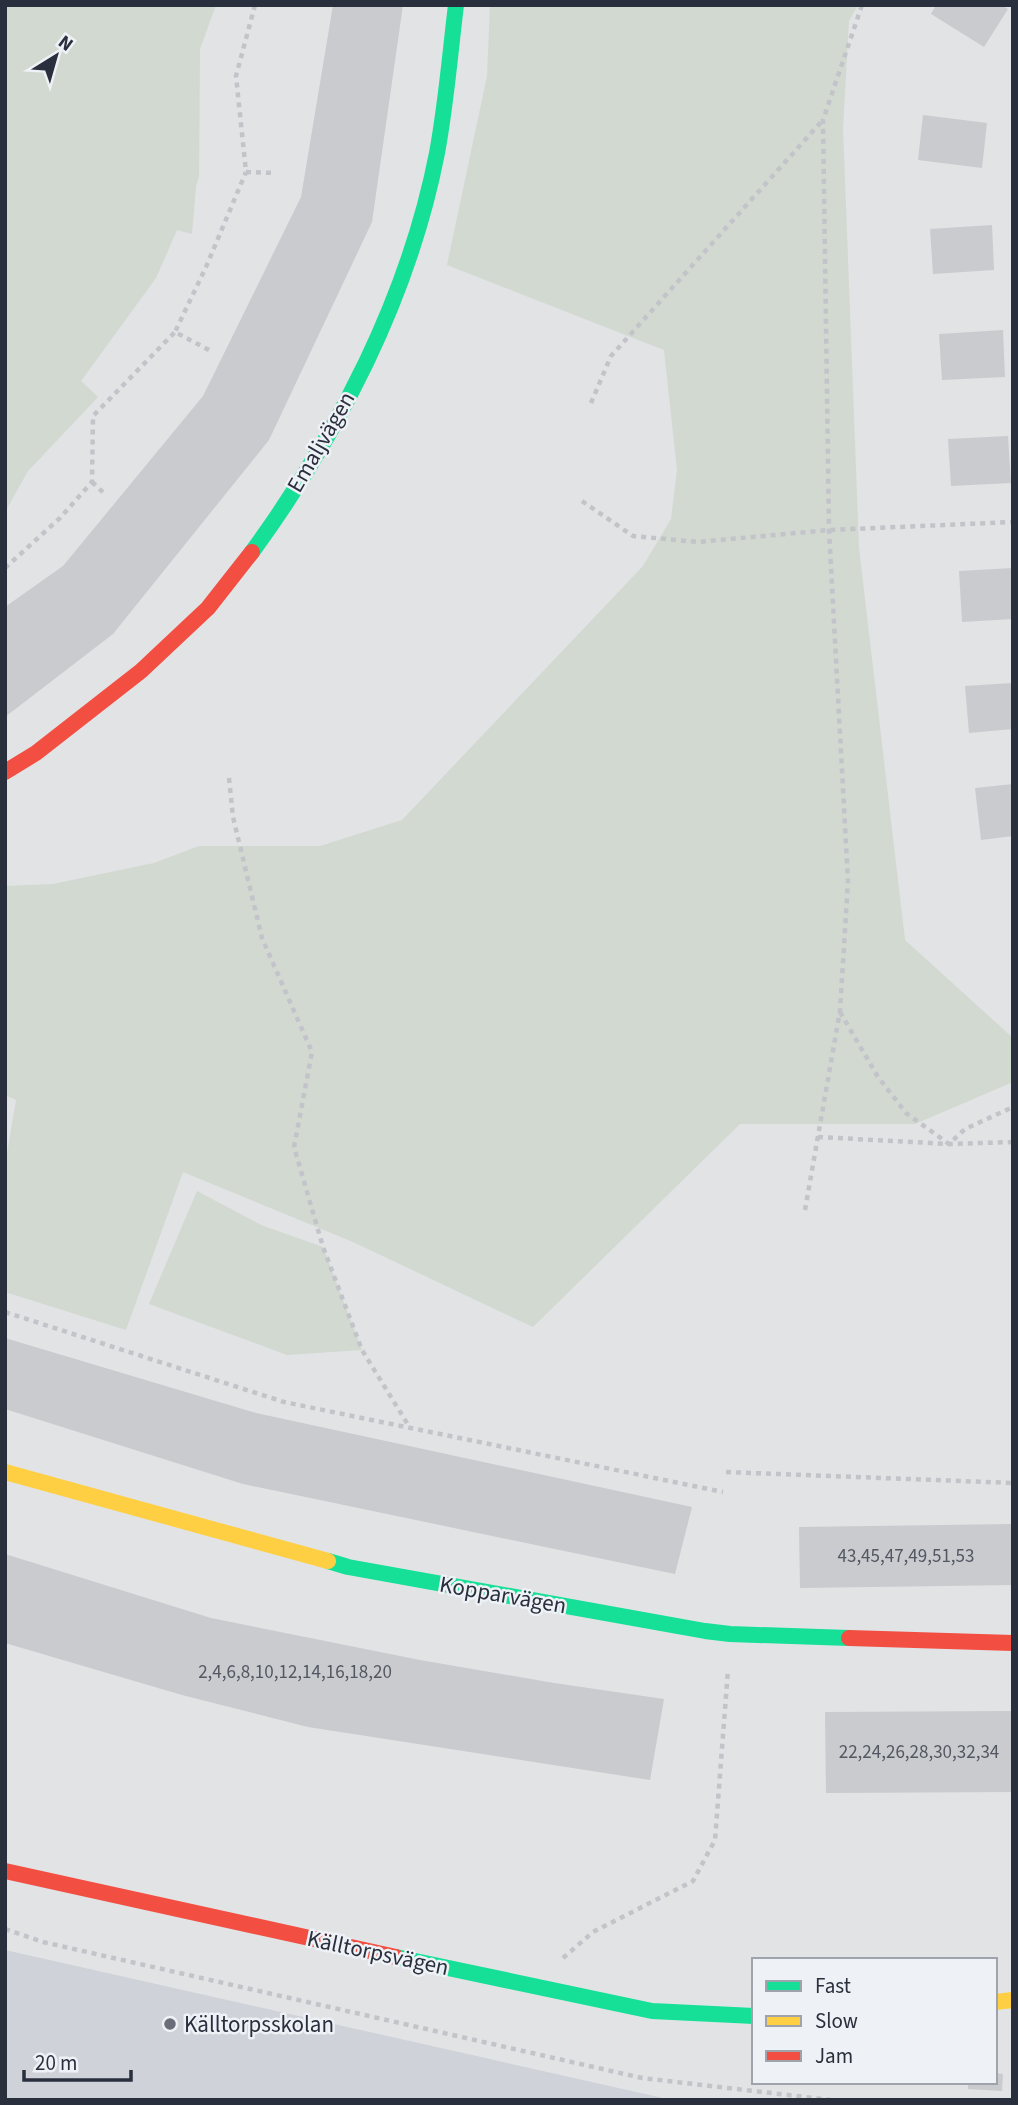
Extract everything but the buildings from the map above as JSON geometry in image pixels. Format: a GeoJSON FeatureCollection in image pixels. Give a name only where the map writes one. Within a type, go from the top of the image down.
{"type":"FeatureCollection","features":[{"type":"Feature","properties":{"kind":"street","name":"Emaljvägen"},"geometry":{"type":"LineString","coordinates":[[5,772],[36,753],[141,671],[208,608],[254,549],[326,442],[385,321],[416,236],[437,153],[456,5]]}},
{"type":"Feature","properties":{"kind":"street","name":"Kopparvägen"},"geometry":{"type":"LineString","coordinates":[[5,1472],[348,1567],[705,1631],[1013,1643]]}},
{"type":"Feature","properties":{"kind":"street","name":"Källtorpsvägen"},"geometry":{"type":"LineString","coordinates":[[5,1871],[550,1992],[652,2011],[752,2016]]}},
{"type":"Feature","properties":{"kind":"path"},"geometry":{"type":"LineString","coordinates":[[5,568],[60,518],[92,482],[93,416],[174,332],[206,267],[246,172],[236,76],[255,5]]}},
{"type":"Feature","properties":{"kind":"path"},"geometry":{"type":"LineString","coordinates":[[805,1210],[840,1012],[849,881],[829,530],[823,120],[862,5]]}},
{"type":"Feature","properties":{"kind":"path"},"geometry":{"type":"LineString","coordinates":[[591,403],[611,356],[823,120]]}},
{"type":"Feature","properties":{"kind":"path"},"geometry":{"type":"LineString","coordinates":[[246,172],[276,173]]}},
{"type":"Feature","properties":{"kind":"path"},"geometry":{"type":"LineString","coordinates":[[174,332],[209,350]]}},
{"type":"Feature","properties":{"kind":"path"},"geometry":{"type":"LineString","coordinates":[[92,482],[106,495]]}},
{"type":"Feature","properties":{"kind":"path"},"geometry":{"type":"LineString","coordinates":[[582,501],[633,536],[698,542],[829,530],[1013,522]]}},
{"type":"Feature","properties":{"kind":"path"},"geometry":{"type":"LineString","coordinates":[[229,778],[233,817],[262,938],[312,1052],[294,1147],[323,1247],[362,1350],[410,1428]]}},
{"type":"Feature","properties":{"kind":"path"},"geometry":{"type":"LineString","coordinates":[[840,1012],[878,1077],[906,1113],[949,1144]]}},
{"type":"Feature","properties":{"kind":"path"},"geometry":{"type":"LineString","coordinates":[[949,1144],[965,1129],[1013,1107]]}},
{"type":"Feature","properties":{"kind":"path"},"geometry":{"type":"LineString","coordinates":[[818,1137],[949,1144],[1013,1142]]}},
{"type":"Feature","properties":{"kind":"path"},"geometry":{"type":"LineString","coordinates":[[5,1312],[284,1402],[723,1492]]}},
{"type":"Feature","properties":{"kind":"path"},"geometry":{"type":"LineString","coordinates":[[726,1472],[1013,1483]]}},
{"type":"Feature","properties":{"kind":"path"},"geometry":{"type":"LineString","coordinates":[[560,1962],[565,1954],[593,1932],[693,1881],[715,1840],[726,1713]]}},
{"type":"Feature","properties":{"kind":"path"},"geometry":{"type":"LineString","coordinates":[[5,1929],[43,1942],[642,2078],[831,2100]]}},
{"type":"Feature","properties":{"kind":"shaded area"},"geometry":{"type":"Polygon","coordinates":[[[5,5],[216,5],[200,49],[199,177],[192,234],[177,230],[156,278],[81,381],[98,397],[28,471],[5,512],[5,5]]]}},
{"type":"Feature","properties":{"kind":"shaded area"},"geometry":{"type":"Polygon","coordinates":[[[490,5],[858,5],[849,21],[843,128],[859,548],[905,940],[1013,1038],[1013,1082],[915,1124],[740,1124],[533,1327],[353,1242],[183,1172],[126,1330],[5,1292],[5,1165],[16,1100],[5,1095],[5,886],[53,884],[154,863],[199,846],[320,846],[402,820],[643,566],[671,519],[677,470],[664,350],[447,265],[487,76],[490,5]]]}},
{"type":"Feature","properties":{"kind":"shaded area"},"geometry":{"type":"Polygon","coordinates":[[[197,1191],[261,1225],[323,1247],[362,1350],[287,1355],[149,1304],[197,1191]]]}},
{"type":"Feature","properties":{"kind":"shaded area","name":"Källtorpsskolan"},"geometry":{"type":"Polygon","coordinates":[[[5,1950],[663,2098],[663,2100],[5,2100],[5,1950]]]}},
{"type":"Feature","properties":{"kind":"traffic: fast"},"geometry":{"type":"LineString","coordinates":[[252,552],[313,460],[341,412],[389,311],[425,207],[437,153],[456,5]]}},
{"type":"Feature","properties":{"kind":"traffic: fast"},"geometry":{"type":"LineString","coordinates":[[328,1561],[348,1567],[705,1631],[849,1638]]}},
{"type":"Feature","properties":{"kind":"traffic: fast"},"geometry":{"type":"LineString","coordinates":[[396,1957],[652,2011],[752,2016]]}},
{"type":"Feature","properties":{"kind":"traffic: slow"},"geometry":{"type":"LineString","coordinates":[[5,1472],[328,1561]]}},
{"type":"Feature","properties":{"kind":"traffic: slow"},"geometry":{"type":"LineString","coordinates":[[997,2002],[1013,2000]]}},
{"type":"Feature","properties":{"kind":"traffic: jam"},"geometry":{"type":"LineString","coordinates":[[5,772],[36,753],[141,671],[208,608],[252,552]]}},
{"type":"Feature","properties":{"kind":"traffic: jam"},"geometry":{"type":"LineString","coordinates":[[849,1638],[1013,1643]]}},
{"type":"Feature","properties":{"kind":"traffic: jam"},"geometry":{"type":"LineString","coordinates":[[5,1871],[396,1957]]}},
{"type":"Feature","properties":{"kind":"place","name":"Källtorpsskolan"},"geometry":{"type":"Point","coordinates":[170,2024]}}]}
